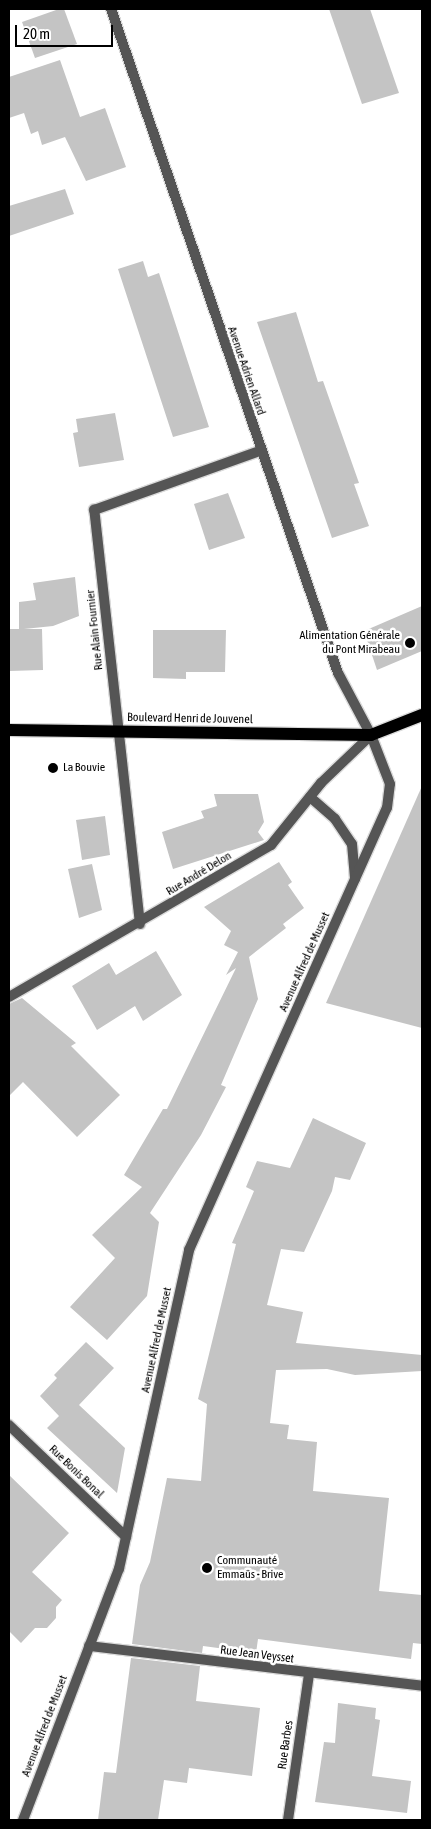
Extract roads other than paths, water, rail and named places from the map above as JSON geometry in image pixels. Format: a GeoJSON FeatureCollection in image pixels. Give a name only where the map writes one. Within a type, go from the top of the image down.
{"type":"FeatureCollection","features":[{"type":"Feature","properties":{"kind":"main road"},"geometry":{"type":"LineString","coordinates":[[371,735],[422,715]]}},
{"type":"Feature","properties":{"kind":"main road","name":"Boulevard Henri de Jouvenel"},"geometry":{"type":"LineString","coordinates":[[9,730],[371,735]]}},
{"type":"Feature","properties":{"kind":"street","name":"Avenue Adrien Allard"},"geometry":{"type":"LineString","coordinates":[[111,9],[260,451],[338,673],[371,735]]}},
{"type":"Feature","properties":{"kind":"street","name":"Rue Alain Fournier"},"geometry":{"type":"LineString","coordinates":[[140,924],[94,510],[260,451]]}},
{"type":"Feature","properties":{"kind":"street","name":"Rue André Delon"},"geometry":{"type":"LineString","coordinates":[[9,997],[140,924],[271,845],[310,797],[371,735]]}},
{"type":"Feature","properties":{"kind":"street","name":"Avenue Alfred de Musset"},"geometry":{"type":"LineString","coordinates":[[23,1820],[118,1569],[189,1250],[387,808],[390,784],[371,735]]}},
{"type":"Feature","properties":{"kind":"street","name":"Avenue Alfred de Musset"},"geometry":{"type":"LineString","coordinates":[[310,797],[335,819],[352,844],[355,880]]}},
{"type":"Feature","properties":{"kind":"street","name":"Rue Bonis Bonal"},"geometry":{"type":"LineString","coordinates":[[9,1425],[126,1537]]}},
{"type":"Feature","properties":{"kind":"street","name":"Rue Jean Veysset"},"geometry":{"type":"LineString","coordinates":[[89,1646],[309,1674],[422,1686]]}},
{"type":"Feature","properties":{"kind":"street","name":"Rue Barbes"},"geometry":{"type":"LineString","coordinates":[[288,1820],[309,1674]]}},
{"type":"Feature","properties":{"kind":"place","name":"Alimentation Générale du Pont Mirabeau"},"geometry":{"type":"Point","coordinates":[410,643]}},
{"type":"Feature","properties":{"kind":"place","name":"La Bouvie"},"geometry":{"type":"Point","coordinates":[53,768]}},
{"type":"Feature","properties":{"kind":"place","name":"Communauté Emmaüs - Brive"},"geometry":{"type":"Point","coordinates":[207,1568]}}]}
